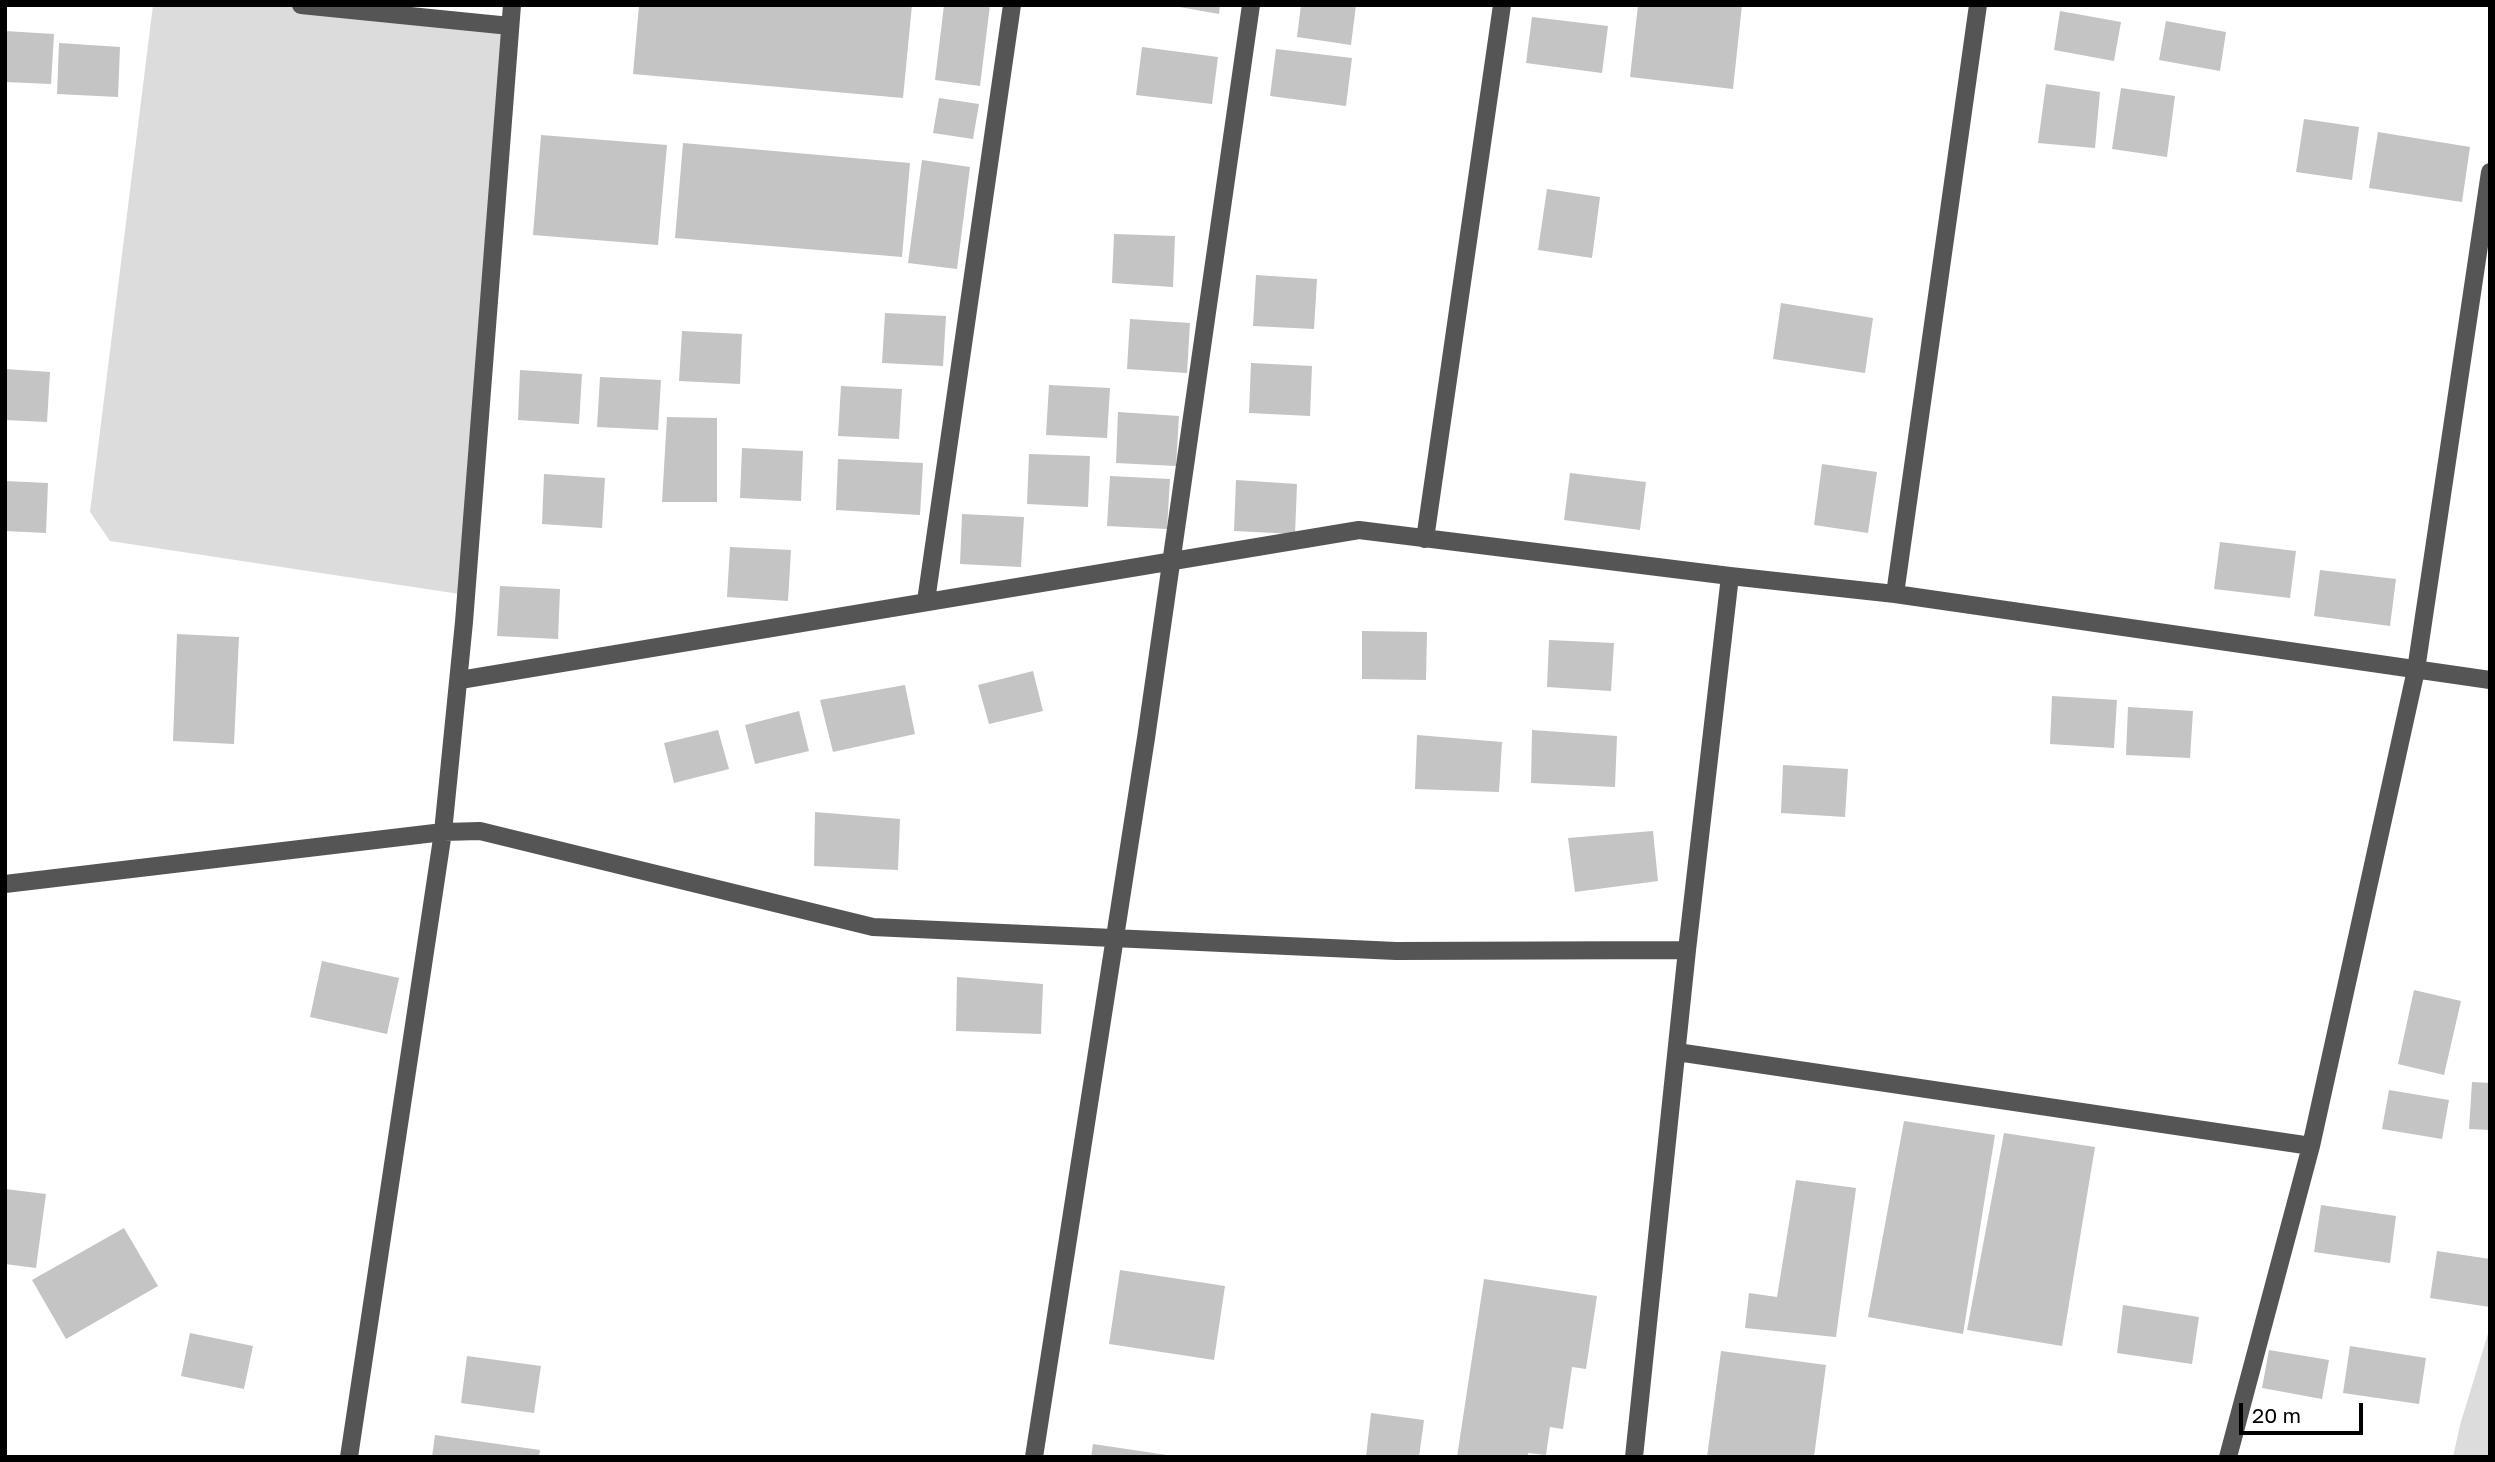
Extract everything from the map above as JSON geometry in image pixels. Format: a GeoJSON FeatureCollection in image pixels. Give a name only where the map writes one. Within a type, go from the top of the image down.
{"type":"FeatureCollection","features":[{"type":"Feature","properties":{"kind":"street"},"geometry":{"type":"LineString","coordinates":[[301,5],[510,26]]}},
{"type":"Feature","properties":{"kind":"street"},"geometry":{"type":"LineString","coordinates":[[349,1457],[443,832],[460,680],[512,5]]}},
{"type":"Feature","properties":{"kind":"street"},"geometry":{"type":"LineString","coordinates":[[926,601],[1012,5]]}},
{"type":"Feature","properties":{"kind":"street"},"geometry":{"type":"LineString","coordinates":[[1034,1457],[1116,937],[1251,5]]}},
{"type":"Feature","properties":{"kind":"street"},"geometry":{"type":"LineString","coordinates":[[1424,539],[1502,5]]}},
{"type":"Feature","properties":{"kind":"street"},"geometry":{"type":"LineString","coordinates":[[1895,594],[1978,5]]}},
{"type":"Feature","properties":{"kind":"street"},"geometry":{"type":"LineString","coordinates":[[2228,1457],[2311,1146],[2416,670],[2490,172]]}},
{"type":"Feature","properties":{"kind":"street"},"geometry":{"type":"LineString","coordinates":[[460,680],[1359,530],[1895,594],[2490,680]]}},
{"type":"Feature","properties":{"kind":"street"},"geometry":{"type":"LineString","coordinates":[[1634,1457],[1687,950],[1730,576]]}},
{"type":"Feature","properties":{"kind":"street"},"geometry":{"type":"LineString","coordinates":[[5,884],[443,832],[480,831],[873,927],[1396,951],[1687,950]]}},
{"type":"Feature","properties":{"kind":"street"},"geometry":{"type":"LineString","coordinates":[[1676,1052],[2311,1146]]}},
{"type":"Feature","properties":{"kind":"shaded area"},"geometry":{"type":"Polygon","coordinates":[[[153,5],[288,5],[510,26],[466,595],[110,541],[90,512],[153,5]]]}},
{"type":"Feature","properties":{"kind":"shaded area"},"geometry":{"type":"Polygon","coordinates":[[[2490,1327],[2490,1457],[2453,1457],[2460,1425],[2490,1327]]]}},
{"type":"Feature","properties":{"kind":"building"},"geometry":{"type":"Polygon","coordinates":[[[639,5],[912,5],[903,98],[633,74],[639,5]]]}},
{"type":"Feature","properties":{"kind":"building"},"geometry":{"type":"Polygon","coordinates":[[[944,5],[990,5],[980,86],[935,80],[944,5]]]}},
{"type":"Feature","properties":{"kind":"building"},"geometry":{"type":"Polygon","coordinates":[[[1168,5],[1220,5],[1219,14],[1168,5]]]}},
{"type":"Feature","properties":{"kind":"building"},"geometry":{"type":"Polygon","coordinates":[[[1301,5],[1356,5],[1351,45],[1297,37],[1301,5]]]}},
{"type":"Feature","properties":{"kind":"building"},"geometry":{"type":"Polygon","coordinates":[[[1638,5],[1742,5],[1733,89],[1630,77],[1638,5]]]}},
{"type":"Feature","properties":{"kind":"building"},"geometry":{"type":"Polygon","coordinates":[[[2060,11],[2121,22],[2114,61],[2054,50],[2060,11]]]}},
{"type":"Feature","properties":{"kind":"building"},"geometry":{"type":"Polygon","coordinates":[[[1532,17],[1608,26],[1602,73],[1526,63],[1532,17]]]}},
{"type":"Feature","properties":{"kind":"building"},"geometry":{"type":"Polygon","coordinates":[[[2166,21],[2226,32],[2220,71],[2159,60],[2166,21]]]}},
{"type":"Feature","properties":{"kind":"building"},"geometry":{"type":"Polygon","coordinates":[[[5,31],[54,34],[51,84],[5,82],[5,31]]]}},
{"type":"Feature","properties":{"kind":"building"},"geometry":{"type":"Polygon","coordinates":[[[59,43],[120,47],[118,97],[57,94],[59,43]]]}},
{"type":"Feature","properties":{"kind":"building"},"geometry":{"type":"Polygon","coordinates":[[[1142,47],[1218,57],[1212,104],[1136,95],[1142,47]]]}},
{"type":"Feature","properties":{"kind":"building"},"geometry":{"type":"Polygon","coordinates":[[[1276,49],[1352,58],[1346,106],[1270,96],[1276,49]]]}},
{"type":"Feature","properties":{"kind":"building"},"geometry":{"type":"Polygon","coordinates":[[[2046,84],[2100,92],[2095,148],[2038,143],[2046,84]]]}},
{"type":"Feature","properties":{"kind":"building"},"geometry":{"type":"Polygon","coordinates":[[[2121,88],[2175,96],[2167,157],[2112,149],[2121,88]]]}},
{"type":"Feature","properties":{"kind":"building"},"geometry":{"type":"Polygon","coordinates":[[[939,98],[979,104],[973,139],[933,133],[939,98]]]}},
{"type":"Feature","properties":{"kind":"building"},"geometry":{"type":"Polygon","coordinates":[[[2304,119],[2359,127],[2352,180],[2296,172],[2304,119]]]}},
{"type":"Feature","properties":{"kind":"building"},"geometry":{"type":"Polygon","coordinates":[[[2378,132],[2470,147],[2462,202],[2369,188],[2378,132]]]}},
{"type":"Feature","properties":{"kind":"building"},"geometry":{"type":"Polygon","coordinates":[[[541,135],[667,145],[658,245],[533,235],[541,135]]]}},
{"type":"Feature","properties":{"kind":"building"},"geometry":{"type":"Polygon","coordinates":[[[683,143],[910,163],[902,257],[675,238],[683,143]]]}},
{"type":"Feature","properties":{"kind":"building"},"geometry":{"type":"Polygon","coordinates":[[[922,160],[970,167],[957,269],[908,263],[922,160]]]}},
{"type":"Feature","properties":{"kind":"building"},"geometry":{"type":"Polygon","coordinates":[[[1547,189],[1600,197],[1592,258],[1538,250],[1547,189]]]}},
{"type":"Feature","properties":{"kind":"building"},"geometry":{"type":"Polygon","coordinates":[[[1114,234],[1175,236],[1173,287],[1112,283],[1114,234]]]}},
{"type":"Feature","properties":{"kind":"building"},"geometry":{"type":"Polygon","coordinates":[[[1256,275],[1317,279],[1314,329],[1253,326],[1256,275]]]}},
{"type":"Feature","properties":{"kind":"building"},"geometry":{"type":"Polygon","coordinates":[[[1781,303],[1873,318],[1865,373],[1773,359],[1781,303]]]}},
{"type":"Feature","properties":{"kind":"building"},"geometry":{"type":"Polygon","coordinates":[[[885,313],[946,316],[943,366],[882,363],[885,313]]]}},
{"type":"Feature","properties":{"kind":"building"},"geometry":{"type":"Polygon","coordinates":[[[1130,319],[1190,323],[1187,373],[1127,369],[1130,319]]]}},
{"type":"Feature","properties":{"kind":"building"},"geometry":{"type":"Polygon","coordinates":[[[682,331],[742,334],[740,384],[679,381],[682,331]]]}},
{"type":"Feature","properties":{"kind":"building"},"geometry":{"type":"Polygon","coordinates":[[[1251,363],[1312,366],[1310,416],[1249,413],[1251,363]]]}},
{"type":"Feature","properties":{"kind":"building"},"geometry":{"type":"Polygon","coordinates":[[[5,369],[50,372],[47,422],[5,420],[5,369]]]}},
{"type":"Feature","properties":{"kind":"building"},"geometry":{"type":"Polygon","coordinates":[[[520,370],[582,374],[579,424],[518,420],[520,370]]]}},
{"type":"Feature","properties":{"kind":"building"},"geometry":{"type":"Polygon","coordinates":[[[600,377],[661,380],[658,430],[597,427],[600,377]]]}},
{"type":"Feature","properties":{"kind":"building"},"geometry":{"type":"Polygon","coordinates":[[[1049,385],[1110,388],[1107,438],[1046,435],[1049,385]]]}},
{"type":"Feature","properties":{"kind":"building"},"geometry":{"type":"Polygon","coordinates":[[[841,386],[902,389],[899,439],[838,436],[841,386]]]}},
{"type":"Feature","properties":{"kind":"building"},"geometry":{"type":"Polygon","coordinates":[[[1118,412],[1179,416],[1176,466],[1116,463],[1118,412]]]}},
{"type":"Feature","properties":{"kind":"building"},"geometry":{"type":"Polygon","coordinates":[[[667,417],[717,418],[717,502],[662,502],[667,417]]]}},
{"type":"Feature","properties":{"kind":"building"},"geometry":{"type":"Polygon","coordinates":[[[742,448],[803,451],[801,501],[740,498],[742,448]]]}},
{"type":"Feature","properties":{"kind":"building"},"geometry":{"type":"Polygon","coordinates":[[[1029,454],[1090,456],[1088,507],[1027,504],[1029,454]]]}},
{"type":"Feature","properties":{"kind":"building"},"geometry":{"type":"Polygon","coordinates":[[[838,459],[923,463],[920,515],[836,510],[838,459]]]}},
{"type":"Feature","properties":{"kind":"building"},"geometry":{"type":"Polygon","coordinates":[[[1822,464],[1877,472],[1868,533],[1814,525],[1822,464]]]}},
{"type":"Feature","properties":{"kind":"building"},"geometry":{"type":"Polygon","coordinates":[[[1570,473],[1646,482],[1640,530],[1564,520],[1570,473]]]}},
{"type":"Feature","properties":{"kind":"building"},"geometry":{"type":"Polygon","coordinates":[[[544,474],[605,478],[602,528],[542,524],[544,474]]]}},
{"type":"Feature","properties":{"kind":"building"},"geometry":{"type":"Polygon","coordinates":[[[1110,476],[1170,479],[1167,529],[1107,526],[1110,476]]]}},
{"type":"Feature","properties":{"kind":"building"},"geometry":{"type":"Polygon","coordinates":[[[1236,480],[1297,484],[1295,534],[1234,531],[1236,480]]]}},
{"type":"Feature","properties":{"kind":"building"},"geometry":{"type":"Polygon","coordinates":[[[5,481],[48,483],[46,533],[5,531],[5,481]]]}},
{"type":"Feature","properties":{"kind":"building"},"geometry":{"type":"Polygon","coordinates":[[[962,514],[1024,517],[1021,567],[960,564],[962,514]]]}},
{"type":"Feature","properties":{"kind":"building"},"geometry":{"type":"Polygon","coordinates":[[[2220,542],[2296,551],[2290,598],[2214,589],[2220,542]]]}},
{"type":"Feature","properties":{"kind":"building"},"geometry":{"type":"Polygon","coordinates":[[[730,547],[791,550],[788,601],[727,597],[730,547]]]}},
{"type":"Feature","properties":{"kind":"building"},"geometry":{"type":"Polygon","coordinates":[[[2320,570],[2396,579],[2390,626],[2314,616],[2320,570]]]}},
{"type":"Feature","properties":{"kind":"building"},"geometry":{"type":"Polygon","coordinates":[[[500,586],[560,589],[558,639],[497,636],[500,586]]]}},
{"type":"Feature","properties":{"kind":"building"},"geometry":{"type":"Polygon","coordinates":[[[1362,631],[1427,632],[1426,680],[1362,679],[1362,631]]]}},
{"type":"Feature","properties":{"kind":"building"},"geometry":{"type":"Polygon","coordinates":[[[177,634],[239,637],[234,744],[173,741],[177,634]]]}},
{"type":"Feature","properties":{"kind":"building"},"geometry":{"type":"Polygon","coordinates":[[[1549,640],[1614,643],[1611,691],[1547,687],[1549,640]]]}},
{"type":"Feature","properties":{"kind":"building"},"geometry":{"type":"Polygon","coordinates":[[[1033,671],[1043,711],[989,724],[978,685],[1033,671]]]}},
{"type":"Feature","properties":{"kind":"building"},"geometry":{"type":"Polygon","coordinates":[[[905,685],[915,734],[833,752],[820,700],[905,685]]]}},
{"type":"Feature","properties":{"kind":"building"},"geometry":{"type":"Polygon","coordinates":[[[2052,696],[2117,700],[2114,748],[2050,744],[2052,696]]]}},
{"type":"Feature","properties":{"kind":"building"},"geometry":{"type":"Polygon","coordinates":[[[2128,707],[2193,711],[2190,758],[2126,755],[2128,707]]]}},
{"type":"Feature","properties":{"kind":"building"},"geometry":{"type":"Polygon","coordinates":[[[799,711],[809,751],[755,764],[745,725],[799,711]]]}},
{"type":"Feature","properties":{"kind":"building"},"geometry":{"type":"Polygon","coordinates":[[[718,730],[729,769],[674,783],[664,743],[718,730]]]}},
{"type":"Feature","properties":{"kind":"building"},"geometry":{"type":"Polygon","coordinates":[[[1532,730],[1617,736],[1615,787],[1531,783],[1532,730]]]}},
{"type":"Feature","properties":{"kind":"building"},"geometry":{"type":"Polygon","coordinates":[[[1417,735],[1502,742],[1499,792],[1415,789],[1417,735]]]}},
{"type":"Feature","properties":{"kind":"building"},"geometry":{"type":"Polygon","coordinates":[[[1783,765],[1848,769],[1845,817],[1781,813],[1783,765]]]}},
{"type":"Feature","properties":{"kind":"building"},"geometry":{"type":"Polygon","coordinates":[[[815,812],[900,819],[898,870],[814,866],[815,812]]]}},
{"type":"Feature","properties":{"kind":"building"},"geometry":{"type":"Polygon","coordinates":[[[1653,831],[1658,881],[1575,892],[1568,838],[1653,831]]]}},
{"type":"Feature","properties":{"kind":"building"},"geometry":{"type":"Polygon","coordinates":[[[322,961],[399,978],[387,1034],[310,1017],[322,961]]]}},
{"type":"Feature","properties":{"kind":"building"},"geometry":{"type":"Polygon","coordinates":[[[957,977],[1043,984],[1041,1034],[956,1031],[957,977]]]}},
{"type":"Feature","properties":{"kind":"building"},"geometry":{"type":"Polygon","coordinates":[[[2414,990],[2461,1001],[2444,1075],[2398,1064],[2414,990]]]}},
{"type":"Feature","properties":{"kind":"building"},"geometry":{"type":"Polygon","coordinates":[[[2472,1082],[2490,1083],[2490,1130],[2469,1129],[2472,1082]]]}},
{"type":"Feature","properties":{"kind":"building"},"geometry":{"type":"Polygon","coordinates":[[[2389,1090],[2449,1100],[2442,1139],[2382,1129],[2389,1090]]]}},
{"type":"Feature","properties":{"kind":"building"},"geometry":{"type":"Polygon","coordinates":[[[1904,1121],[1995,1135],[1963,1334],[1868,1317],[1904,1121]]]}},
{"type":"Feature","properties":{"kind":"building"},"geometry":{"type":"Polygon","coordinates":[[[2004,1133],[2095,1147],[2062,1346],[1967,1330],[2004,1133]]]}},
{"type":"Feature","properties":{"kind":"building"},"geometry":{"type":"Polygon","coordinates":[[[1796,1180],[1856,1188],[1836,1337],[1745,1328],[1749,1293],[1777,1297],[1796,1180]]]}},
{"type":"Feature","properties":{"kind":"building"},"geometry":{"type":"Polygon","coordinates":[[[5,1189],[46,1194],[36,1268],[5,1264],[5,1189]]]}},
{"type":"Feature","properties":{"kind":"building"},"geometry":{"type":"Polygon","coordinates":[[[2321,1205],[2396,1216],[2390,1263],[2314,1252],[2321,1205]]]}},
{"type":"Feature","properties":{"kind":"building"},"geometry":{"type":"Polygon","coordinates":[[[124,1228],[158,1286],[66,1339],[32,1280],[124,1228]]]}},
{"type":"Feature","properties":{"kind":"building"},"geometry":{"type":"Polygon","coordinates":[[[2437,1251],[2490,1259],[2490,1307],[2430,1298],[2437,1251]]]}},
{"type":"Feature","properties":{"kind":"building"},"geometry":{"type":"Polygon","coordinates":[[[1120,1270],[1225,1286],[1214,1360],[1109,1344],[1120,1270]]]}},
{"type":"Feature","properties":{"kind":"building"},"geometry":{"type":"Polygon","coordinates":[[[1484,1279],[1597,1296],[1586,1369],[1572,1367],[1563,1429],[1550,1427],[1546,1455],[1528,1453],[1528,1457],[1457,1457],[1484,1279]]]}},
{"type":"Feature","properties":{"kind":"building"},"geometry":{"type":"Polygon","coordinates":[[[2123,1305],[2199,1317],[2192,1364],[2117,1353],[2123,1305]]]}},
{"type":"Feature","properties":{"kind":"building"},"geometry":{"type":"Polygon","coordinates":[[[190,1333],[253,1346],[244,1389],[181,1376],[190,1333]]]}},
{"type":"Feature","properties":{"kind":"building"},"geometry":{"type":"Polygon","coordinates":[[[2350,1346],[2426,1358],[2419,1404],[2343,1393],[2350,1346]]]}},
{"type":"Feature","properties":{"kind":"building"},"geometry":{"type":"Polygon","coordinates":[[[2269,1350],[2329,1360],[2322,1399],[2262,1388],[2269,1350]]]}},
{"type":"Feature","properties":{"kind":"building"},"geometry":{"type":"Polygon","coordinates":[[[1721,1351],[1826,1365],[1814,1457],[1707,1457],[1721,1351]]]}},
{"type":"Feature","properties":{"kind":"building"},"geometry":{"type":"Polygon","coordinates":[[[467,1356],[541,1366],[534,1413],[461,1403],[467,1356]]]}},
{"type":"Feature","properties":{"kind":"building"},"geometry":{"type":"Polygon","coordinates":[[[1371,1413],[1424,1420],[1419,1457],[1366,1457],[1371,1413]]]}},
{"type":"Feature","properties":{"kind":"building"},"geometry":{"type":"Polygon","coordinates":[[[435,1435],[540,1450],[539,1457],[432,1457],[435,1435]]]}},
{"type":"Feature","properties":{"kind":"building"},"geometry":{"type":"Polygon","coordinates":[[[1093,1444],[1167,1455],[1167,1457],[1091,1457],[1093,1444]]]}}]}
